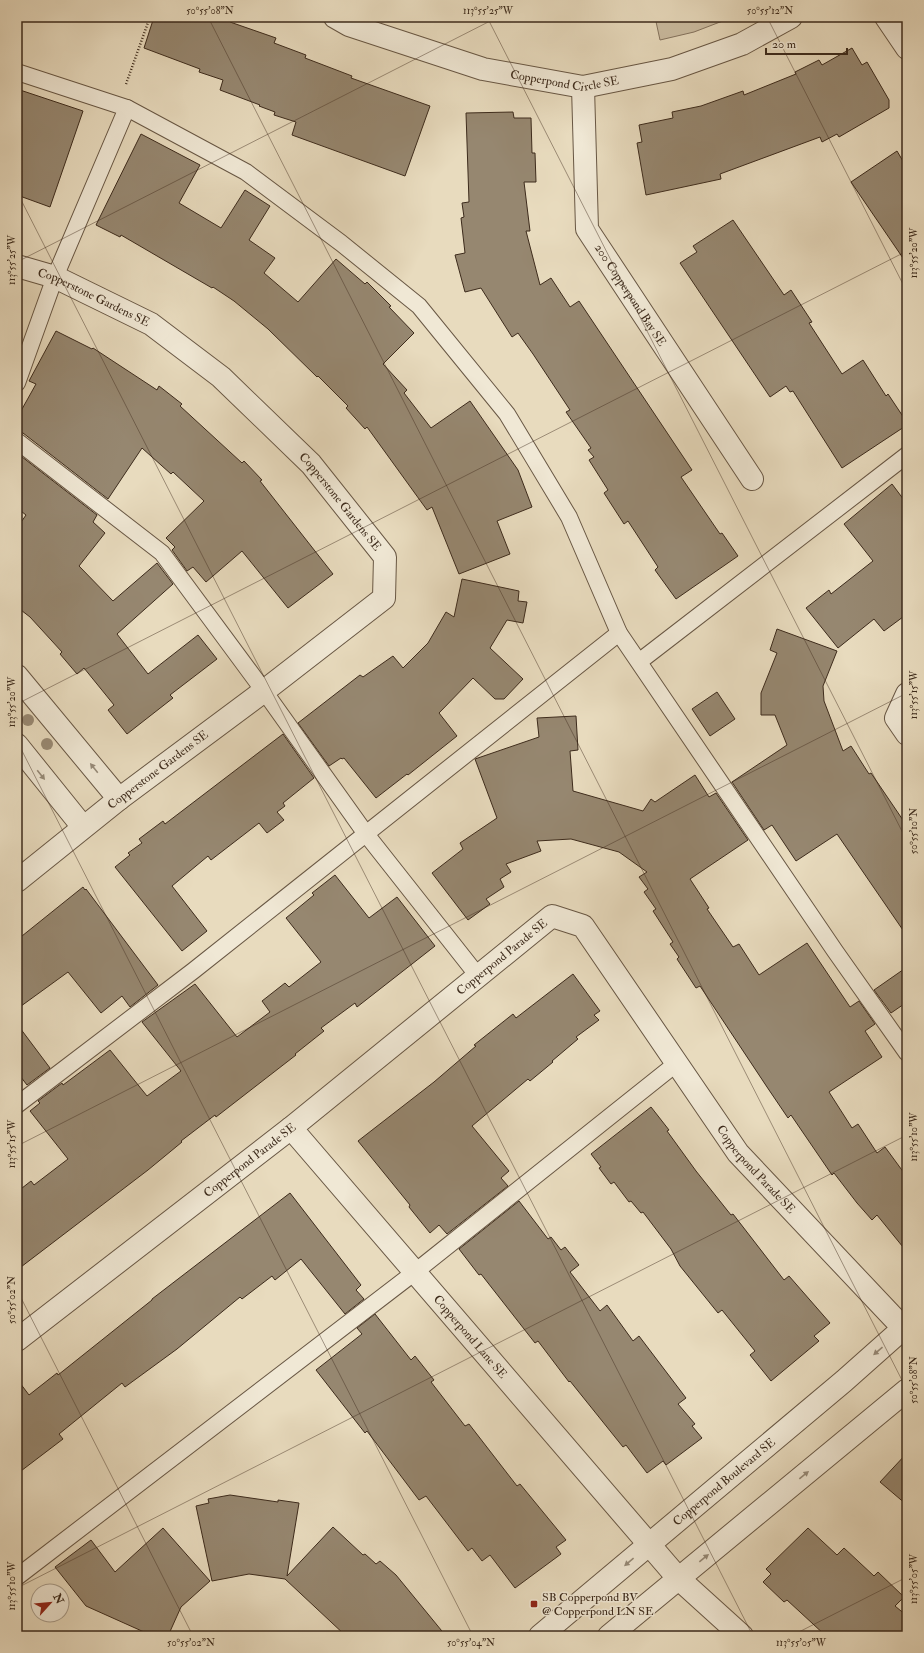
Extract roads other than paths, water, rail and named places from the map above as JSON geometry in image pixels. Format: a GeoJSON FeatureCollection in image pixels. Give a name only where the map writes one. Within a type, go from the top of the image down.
{"type":"FeatureCollection","features":[{"type":"Feature","properties":{"kind":"street","name":"Copperpond Circle SE"},"geometry":{"type":"LineString","coordinates":[[335,17],[349,25],[483,69],[583,87],[672,69],[742,44],[791,17]]}},
{"type":"Feature","properties":{"kind":"street"},"geometry":{"type":"LineString","coordinates":[[886,17],[907,48]]}},
{"type":"Feature","properties":{"kind":"street","name":"200 Copperpond Bay SE"},"geometry":{"type":"LineString","coordinates":[[583,87],[587,229],[752,479]]}},
{"type":"Feature","properties":{"kind":"street","name":"Copperstone Gardens SE"},"geometry":{"type":"LineString","coordinates":[[17,266],[56,277],[151,324],[221,377],[311,464],[385,558],[384,598],[264,691],[118,799],[17,881]]}},
{"type":"Feature","properties":{"kind":"street"},"geometry":{"type":"LineString","coordinates":[[17,676],[118,799]]}},
{"type":"Feature","properties":{"kind":"street"},"geometry":{"type":"LineString","coordinates":[[907,694],[896,718],[907,734]]}},
{"type":"Feature","properties":{"kind":"street"},"geometry":{"type":"LineString","coordinates":[[17,745],[83,827]]}},
{"type":"Feature","properties":{"kind":"street","name":"Copperpond Parade SE"},"geometry":{"type":"LineString","coordinates":[[17,1340],[291,1128],[552,916],[583,926],[738,1153],[906,1329]]}},
{"type":"Feature","properties":{"kind":"street","name":"Copperpond Lane SE"},"geometry":{"type":"LineString","coordinates":[[291,1128],[678,1578],[742,1636]]}},
{"type":"Feature","properties":{"kind":"street","name":"Copperpond Boulevard SE"},"geometry":{"type":"LineString","coordinates":[[540,1636],[906,1329]]}},
{"type":"Feature","properties":{"kind":"street"},"geometry":{"type":"LineString","coordinates":[[609,1636],[907,1390]]}},
{"type":"Feature","properties":{"kind":"lane"},"geometry":{"type":"LineString","coordinates":[[17,72],[127,108],[246,172],[341,243],[419,306],[507,414],[569,517],[619,633],[640,661],[835,951],[907,1053]]}},
{"type":"Feature","properties":{"kind":"lane"},"geometry":{"type":"LineString","coordinates":[[17,383],[56,277],[127,108]]}},
{"type":"Feature","properties":{"kind":"lane"},"geometry":{"type":"LineString","coordinates":[[17,441],[162,553],[264,691],[366,834],[478,976]]}},
{"type":"Feature","properties":{"kind":"lane"},"geometry":{"type":"LineString","coordinates":[[640,661],[907,456]]}},
{"type":"Feature","properties":{"kind":"lane"},"geometry":{"type":"LineString","coordinates":[[17,1105],[193,971],[619,633]]}},
{"type":"Feature","properties":{"kind":"lane"},"geometry":{"type":"LineString","coordinates":[[17,1577],[415,1272],[677,1063]]}},
{"type":"Feature","properties":{"kind":"place","name":"SB Copperpond BV @ Copperpond LN SE"},"geometry":{"type":"Point","coordinates":[534,1604]}}]}
